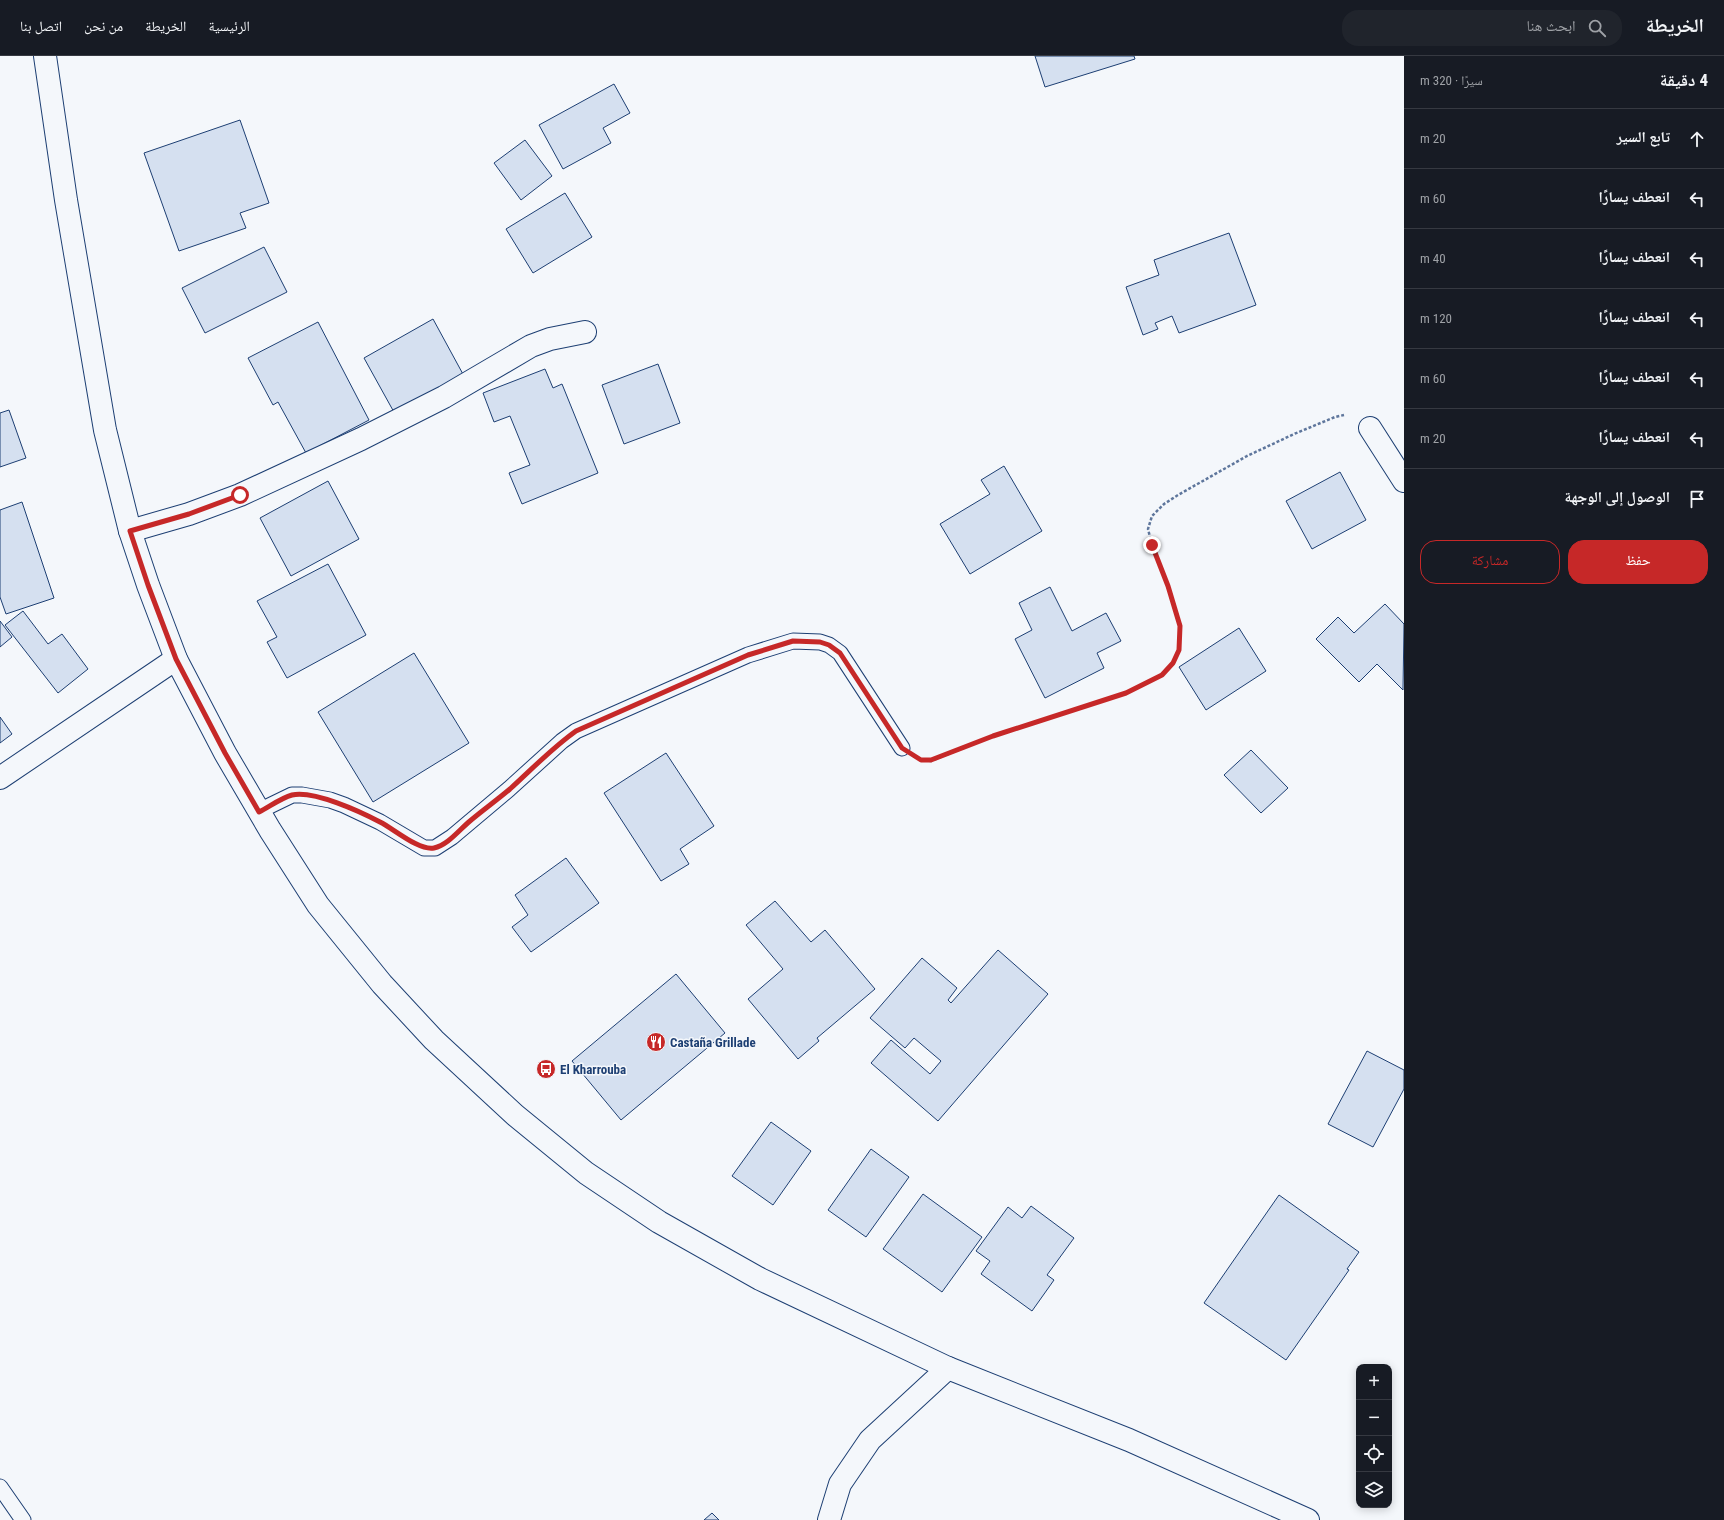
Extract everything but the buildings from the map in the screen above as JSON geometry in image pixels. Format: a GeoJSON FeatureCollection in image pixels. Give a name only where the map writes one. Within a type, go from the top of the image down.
{"type":"FeatureCollection","features":[{"type":"Feature","properties":{"kind":"main road"},"geometry":{"type":"LineString","coordinates":[[45,56],[66,200],[104,422],[130,531],[148,585],[176,659],[225,753],[259,812],[318,905],[393,995],[440,1046],[515,1115],[586,1173],[659,1222],[760,1279],[948,1368],[1129,1440],[1308,1520]]}},
{"type":"Feature","properties":{"kind":"main road"},"geometry":{"type":"LineString","coordinates":[[130,531],[189,514],[240,495],[361,439],[444,397],[532,346],[550,339],[585,332]]}},
{"type":"Feature","properties":{"kind":"main road"},"geometry":{"type":"LineString","coordinates":[[1370,428],[1404,481]]}},
{"type":"Feature","properties":{"kind":"main road"},"geometry":{"type":"LineString","coordinates":[[0,778],[176,659]]}},
{"type":"Feature","properties":{"kind":"main road"},"geometry":{"type":"LineString","coordinates":[[829,1520],[840,1484],[870,1440],[948,1368]]}},
{"type":"Feature","properties":{"kind":"lane"},"geometry":{"type":"LineString","coordinates":[[259,812],[292,795],[302,795],[330,800],[380,822],[424,848],[435,848],[452,838],[510,789],[562,741],[576,731],[748,655],[793,641],[820,642],[829,645],[840,653],[902,748]]}},
{"type":"Feature","properties":{"kind":"lane"},"geometry":{"type":"LineString","coordinates":[[0,1487],[24,1520]]}},
{"type":"Feature","properties":{"kind":"path"},"geometry":{"type":"LineString","coordinates":[[902,748],[921,760],[931,760],[993,736],[1126,693],[1162,675],[1173,663],[1179,650],[1180,626],[1168,586],[1152,545],[1148,529],[1152,516],[1164,504],[1178,494],[1247,456],[1335,417],[1347,415],[1358,419],[1370,428]]}},
{"type":"Feature","properties":{"kind":"place","name":"Castaña Grillade"},"geometry":{"type":"Point","coordinates":[656,1042]}},
{"type":"Feature","properties":{"kind":"place","name":"El Kharrouba"},"geometry":{"type":"Point","coordinates":[546,1069]}},
{"type":"Feature","properties":{"kind":"route"},"geometry":{"type":"LineString","coordinates":[[240,495],[211,507],[130,531],[148,585],[176,659],[225,753],[259,812],[292,795],[302,795],[330,800],[380,822],[424,848],[435,848],[452,838],[510,789],[562,741],[576,731],[748,655],[793,641],[820,642],[829,645],[840,653],[902,748],[921,760],[931,760],[946,756],[993,736],[1126,693],[1149,683],[1162,675],[1173,663],[1179,650],[1180,626],[1168,586],[1152,545]]}}]}
